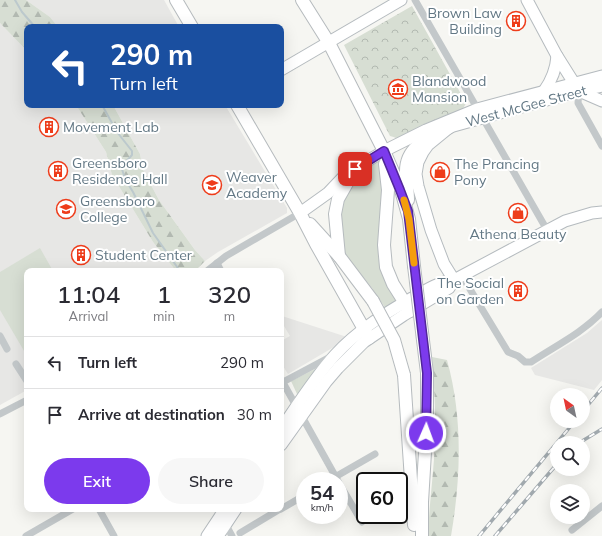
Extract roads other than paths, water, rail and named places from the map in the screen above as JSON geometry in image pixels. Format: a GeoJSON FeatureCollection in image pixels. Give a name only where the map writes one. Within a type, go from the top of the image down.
{"type":"FeatureCollection","features":[{"type":"Feature","properties":{"kind":"main road"},"geometry":{"type":"LineString","coordinates":[[176,0],[190,24]]}},
{"type":"Feature","properties":{"kind":"main road"},"geometry":{"type":"LineString","coordinates":[[302,0],[328,43],[384,151],[408,211]]}},
{"type":"Feature","properties":{"kind":"main road"},"geometry":{"type":"LineString","coordinates":[[239,108],[300,213],[366,334]]}},
{"type":"Feature","properties":{"kind":"main road"},"geometry":{"type":"LineString","coordinates":[[422,536],[422,502],[427,419],[427,373],[408,211],[406,169],[409,158],[420,143],[450,127]]}},
{"type":"Feature","properties":{"kind":"main road"},"geometry":{"type":"LineString","coordinates":[[384,151],[388,190],[384,245],[386,267],[393,284],[407,307]]}},
{"type":"Feature","properties":{"kind":"main road"},"geometry":{"type":"LineString","coordinates":[[339,256],[335,214],[338,199],[355,169]]}},
{"type":"Feature","properties":{"kind":"main road"},"geometry":{"type":"LineString","coordinates":[[300,213],[339,256],[373,301],[394,340],[404,375],[414,536]]}},
{"type":"Feature","properties":{"kind":"street"},"geometry":{"type":"LineString","coordinates":[[284,68],[401,0]]}},
{"type":"Feature","properties":{"kind":"street"},"geometry":{"type":"LineString","coordinates":[[415,0],[547,230]]}},
{"type":"Feature","properties":{"kind":"street"},"geometry":{"type":"LineString","coordinates":[[527,0],[557,56],[576,87],[578,103],[602,146]]}},
{"type":"Feature","properties":{"kind":"street"},"geometry":{"type":"LineString","coordinates":[[544,91],[551,82],[556,69],[557,56]]}},
{"type":"Feature","properties":{"kind":"street","name":"West McGee Street"},"geometry":{"type":"LineString","coordinates":[[210,268],[226,256],[300,213],[322,198],[346,174],[384,151],[426,130],[576,87],[602,76]]}},
{"type":"Feature","properties":{"kind":"street","name":"West McGee Street"},"geometry":{"type":"LineString","coordinates":[[450,127],[480,114],[544,91],[576,87],[602,86]]}},
{"type":"Feature","properties":{"kind":"street"},"geometry":{"type":"LineString","coordinates":[[576,87],[602,101]]}},
{"type":"Feature","properties":{"kind":"street"},"geometry":{"type":"LineString","coordinates":[[450,127],[423,152],[418,162],[416,174],[418,186],[431,230],[444,264],[458,278],[508,352],[518,356],[525,362],[531,362],[578,333],[602,312]]}},
{"type":"Feature","properties":{"kind":"street"},"geometry":{"type":"LineString","coordinates":[[284,380],[336,354],[407,307],[448,288],[458,278],[547,230],[578,216],[602,212]]}},
{"type":"Feature","properties":{"kind":"street"},"geometry":{"type":"LineString","coordinates":[[216,263],[219,268]]}},
{"type":"Feature","properties":{"kind":"street"},"geometry":{"type":"LineString","coordinates":[[284,441],[326,382],[366,334]]}},
{"type":"Feature","properties":{"kind":"street"},"geometry":{"type":"LineString","coordinates":[[0,336],[7,349]]}},
{"type":"Feature","properties":{"kind":"street"},"geometry":{"type":"LineString","coordinates":[[284,425],[324,368],[336,354]]}},
{"type":"Feature","properties":{"kind":"street"},"geometry":{"type":"LineString","coordinates":[[16,364],[24,376]]}},
{"type":"Feature","properties":{"kind":"street"},"geometry":{"type":"LineString","coordinates":[[284,384],[333,472]]}},
{"type":"Feature","properties":{"kind":"street"},"geometry":{"type":"LineString","coordinates":[[0,414],[24,402]]}},
{"type":"Feature","properties":{"kind":"street"},"geometry":{"type":"LineString","coordinates":[[348,473],[375,454]]}},
{"type":"Feature","properties":{"kind":"street"},"geometry":{"type":"LineString","coordinates":[[348,498],[356,512]]}},
{"type":"Feature","properties":{"kind":"street"},"geometry":{"type":"LineString","coordinates":[[284,507],[296,500]]}},
{"type":"Feature","properties":{"kind":"street"},"geometry":{"type":"LineString","coordinates":[[572,530],[602,506]]}},
{"type":"Feature","properties":{"kind":"street"},"geometry":{"type":"LineString","coordinates":[[26,536],[68,512]]}},
{"type":"Feature","properties":{"kind":"street"},"geometry":{"type":"LineString","coordinates":[[101,512],[114,536]]}},
{"type":"Feature","properties":{"kind":"street"},"geometry":{"type":"LineString","coordinates":[[240,533],[276,512]]}},
{"type":"Feature","properties":{"kind":"street"},"geometry":{"type":"LineString","coordinates":[[207,536],[222,515]]}},
{"type":"Feature","properties":{"kind":"street"},"geometry":{"type":"LineString","coordinates":[[218,536],[222,515]]}},
{"type":"Feature","properties":{"kind":"street"},"geometry":{"type":"LineString","coordinates":[[222,515],[232,536]]}},
{"type":"Feature","properties":{"kind":"waterway"},"geometry":{"type":"LineString","coordinates":[[15,0],[22,12],[32,24]]}},
{"type":"Feature","properties":{"kind":"waterway"},"geometry":{"type":"LineString","coordinates":[[104,108],[117,132],[132,151],[132,155],[122,166],[125,179],[153,233],[178,268]]}},
{"type":"Feature","properties":{"kind":"railway"},"geometry":{"type":"LineString","coordinates":[[590,403],[602,388]]}},
{"type":"Feature","properties":{"kind":"railway"},"geometry":{"type":"LineString","coordinates":[[479,536],[569,428]]}},
{"type":"Feature","properties":{"kind":"railway"},"geometry":{"type":"LineString","coordinates":[[590,436],[602,429]]}},
{"type":"Feature","properties":{"kind":"railway"},"geometry":{"type":"LineString","coordinates":[[495,536],[550,472]]}},
{"type":"Feature","properties":{"kind":"place","name":"Brown Law Building"},"geometry":{"type":"Point","coordinates":[516,21]}},
{"type":"Feature","properties":{"kind":"place","name":"Blandwood Mansion"},"geometry":{"type":"Point","coordinates":[398,89]}},
{"type":"Feature","properties":{"kind":"place","name":"Movement Lab"},"geometry":{"type":"Point","coordinates":[49,127]}},
{"type":"Feature","properties":{"kind":"place","name":"Greensboro Residence Hall"},"geometry":{"type":"Point","coordinates":[58,171]}},
{"type":"Feature","properties":{"kind":"place","name":"The Prancing Pony"},"geometry":{"type":"Point","coordinates":[440,172]}},
{"type":"Feature","properties":{"kind":"place","name":"Weaver Academy"},"geometry":{"type":"Point","coordinates":[212,185]}},
{"type":"Feature","properties":{"kind":"place","name":"Greensboro College"},"geometry":{"type":"Point","coordinates":[66,209]}},
{"type":"Feature","properties":{"kind":"place","name":"Athena Beauty"},"geometry":{"type":"Point","coordinates":[518,213]}},
{"type":"Feature","properties":{"kind":"place","name":"Student Center"},"geometry":{"type":"Point","coordinates":[81,255]}},
{"type":"Feature","properties":{"kind":"place","name":"The Social on Garden"},"geometry":{"type":"Point","coordinates":[518,291]}}]}
